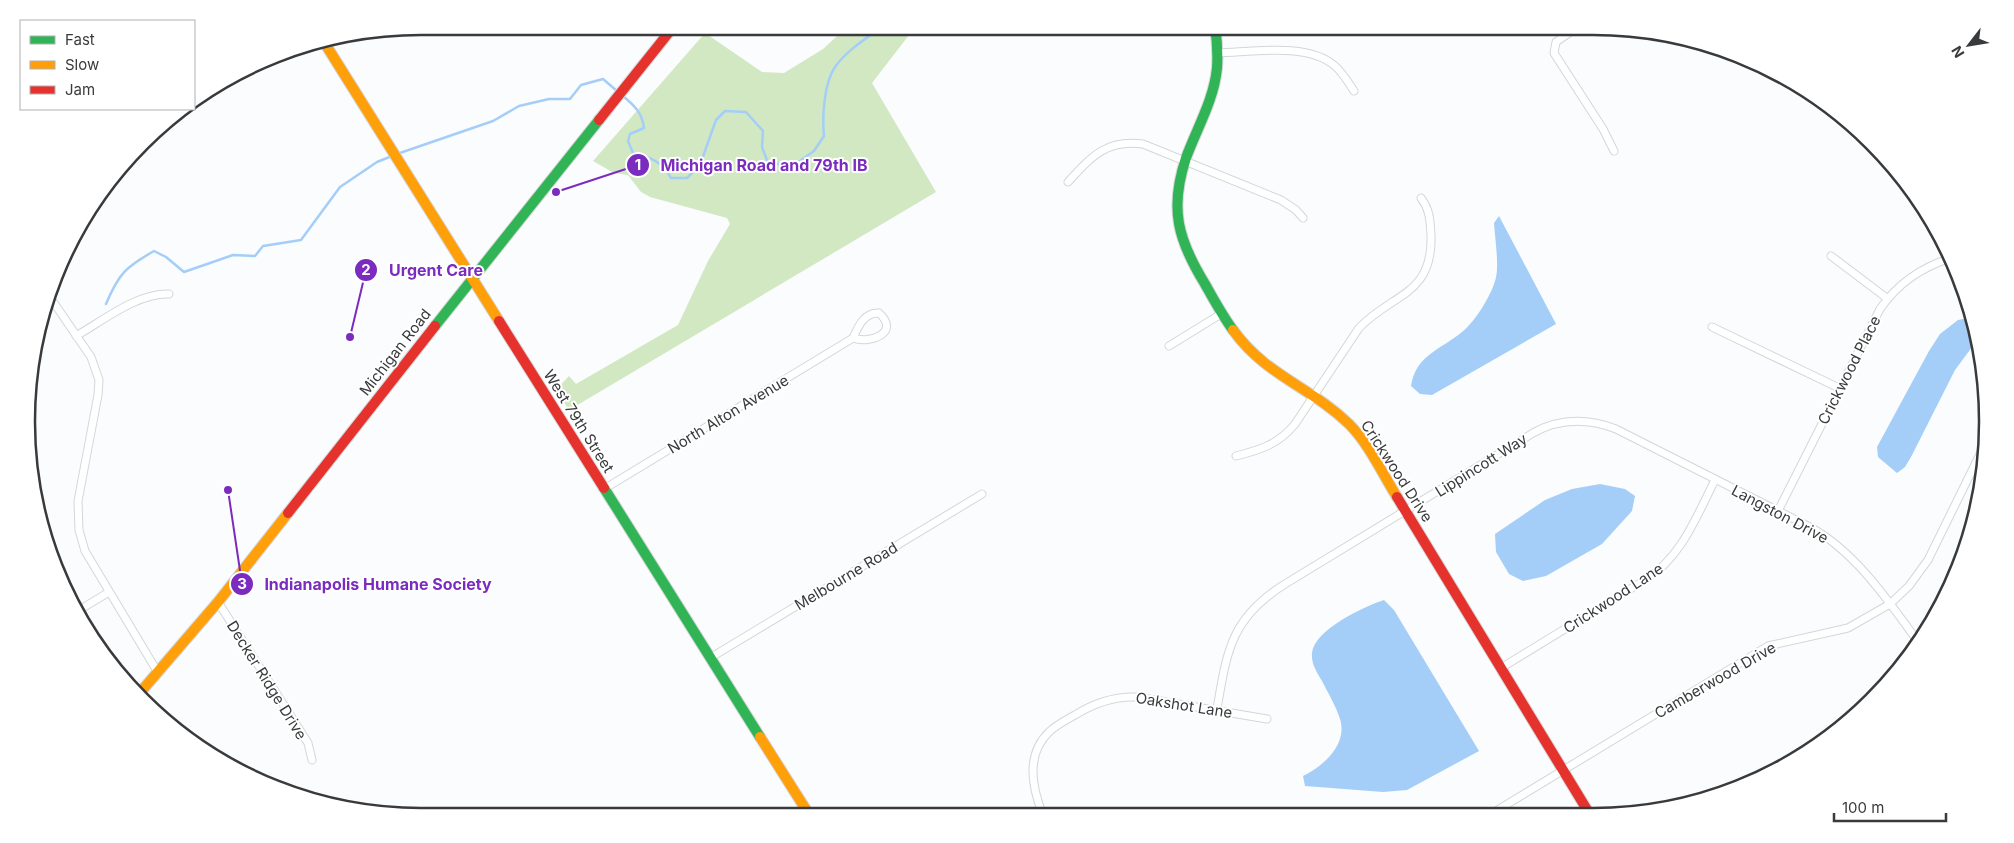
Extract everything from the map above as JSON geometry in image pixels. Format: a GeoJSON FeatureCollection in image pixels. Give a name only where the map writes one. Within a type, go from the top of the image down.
{"type":"FeatureCollection","features":[{"type":"Feature","properties":{"kind":"main road","name":"Michigan Road"},"geometry":{"type":"LineString","coordinates":[[143,689],[218,602],[667,35]]}},
{"type":"Feature","properties":{"kind":"main road","name":"Crickwood Drive"},"geometry":{"type":"LineString","coordinates":[[1216,35],[1217,70],[1210,103],[1179,182],[1176,206],[1181,240],[1189,259],[1222,314],[1251,353],[1335,411],[1359,435],[1586,808]]}},
{"type":"Feature","properties":{"kind":"main road","name":"West 79th Street"},"geometry":{"type":"LineString","coordinates":[[327,47],[805,808]]}},
{"type":"Feature","properties":{"kind":"street"},"geometry":{"type":"LineString","coordinates":[[1566,35],[1554,44],[1554,53],[1603,130],[1614,151]]}},
{"type":"Feature","properties":{"kind":"street"},"geometry":{"type":"LineString","coordinates":[[1218,53],[1294,51],[1315,54],[1336,66],[1354,91]]}},
{"type":"Feature","properties":{"kind":"street"},"geometry":{"type":"LineString","coordinates":[[1068,182],[1091,157],[1105,148],[1118,144],[1143,144],[1281,200],[1296,210],[1303,218]]}},
{"type":"Feature","properties":{"kind":"street"},"geometry":{"type":"LineString","coordinates":[[1236,456],[1262,450],[1282,438],[1295,424],[1359,328],[1373,315],[1410,291],[1425,270],[1431,247],[1431,220],[1428,209],[1421,198]]}},
{"type":"Feature","properties":{"kind":"street"},"geometry":{"type":"LineString","coordinates":[[1831,256],[1888,299]]}},
{"type":"Feature","properties":{"kind":"street","name":"Crickwood Place"},"geometry":{"type":"LineString","coordinates":[[1778,511],[1876,316],[1897,288],[1916,273],[1944,261]]}},
{"type":"Feature","properties":{"kind":"street"},"geometry":{"type":"LineString","coordinates":[[76,336],[138,300],[152,295],[169,294]]}},
{"type":"Feature","properties":{"kind":"street"},"geometry":{"type":"LineString","coordinates":[[54,303],[95,365],[99,386],[78,501],[79,526],[86,552],[157,671]]}},
{"type":"Feature","properties":{"kind":"street","name":"North Alton Avenue"},"geometry":{"type":"LineString","coordinates":[[604,489],[852,338],[862,320],[869,315],[879,313],[883,317],[887,325],[886,330],[881,336],[861,341],[852,338]]}},
{"type":"Feature","properties":{"kind":"street"},"geometry":{"type":"LineString","coordinates":[[1170,346],[1222,314]]}},
{"type":"Feature","properties":{"kind":"street"},"geometry":{"type":"LineString","coordinates":[[1712,327],[1839,388]]}},
{"type":"Feature","properties":{"kind":"street","name":"Lippincott Way"},"geometry":{"type":"LineString","coordinates":[[1216,710],[1228,649],[1239,627],[1254,608],[1272,593],[1533,433],[1548,426],[1565,421],[1589,421],[1609,427],[1715,480]]}},
{"type":"Feature","properties":{"kind":"street","name":"Camberwood Drive"},"geometry":{"type":"LineString","coordinates":[[1501,808],[1768,646],[1848,628],[1890,604],[1909,586],[1928,560],[1977,462]]}},
{"type":"Feature","properties":{"kind":"street","name":"Langston Drive"},"geometry":{"type":"LineString","coordinates":[[1715,480],[1813,529],[1834,542],[1850,557],[1890,604],[1914,636]]}},
{"type":"Feature","properties":{"kind":"street","name":"Crickwood Lane"},"geometry":{"type":"LineString","coordinates":[[1501,668],[1662,568],[1679,549],[1715,480]]}},
{"type":"Feature","properties":{"kind":"street","name":"Melbourne Road"},"geometry":{"type":"LineString","coordinates":[[710,658],[982,494]]}},
{"type":"Feature","properties":{"kind":"street"},"geometry":{"type":"LineString","coordinates":[[83,608],[109,592]]}},
{"type":"Feature","properties":{"kind":"street","name":"Decker Ridge Drive"},"geometry":{"type":"LineString","coordinates":[[218,602],[308,743],[312,760]]}},
{"type":"Feature","properties":{"kind":"street","name":"Oakshot Lane"},"geometry":{"type":"LineString","coordinates":[[1041,808],[1035,792],[1032,764],[1039,743],[1057,725],[1096,704],[1120,697],[1147,698],[1267,719]]}},
{"type":"Feature","properties":{"kind":"green space"},"geometry":{"type":"Polygon","coordinates":[[[703,35],[708,35],[762,72],[784,73],[823,49],[838,35],[909,35],[872,83],[936,192],[569,410],[556,390],[569,376],[576,384],[678,325],[708,261],[730,224],[727,218],[650,197],[641,192],[628,175],[614,173],[593,161],[703,35]]]}},
{"type":"Feature","properties":{"kind":"water"},"geometry":{"type":"Polygon","coordinates":[[[1499,216],[1556,324],[1432,395],[1420,394],[1411,386],[1418,367],[1430,354],[1467,327],[1478,314],[1491,291],[1496,277],[1497,265],[1494,223],[1499,216]]]}},
{"type":"Feature","properties":{"kind":"water"},"geometry":{"type":"Polygon","coordinates":[[[1965,319],[1972,347],[1955,370],[1911,457],[1905,467],[1897,473],[1878,457],[1877,447],[1929,351],[1940,334],[1958,320],[1965,319]]]}},
{"type":"Feature","properties":{"kind":"water"},"geometry":{"type":"Polygon","coordinates":[[[1600,484],[1625,489],[1635,496],[1632,511],[1602,544],[1546,576],[1523,581],[1509,574],[1496,552],[1495,534],[1545,500],[1572,489],[1600,484]]]}},
{"type":"Feature","properties":{"kind":"water"},"geometry":{"type":"Polygon","coordinates":[[[1384,600],[1394,610],[1479,751],[1407,790],[1383,792],[1305,786],[1303,776],[1318,767],[1332,754],[1337,746],[1342,729],[1336,709],[1313,664],[1312,653],[1315,644],[1321,636],[1341,620],[1384,600]]]}},
{"type":"Feature","properties":{"kind":"waterway"},"geometry":{"type":"LineString","coordinates":[[623,96],[637,110],[642,118],[644,128],[630,134],[628,141],[633,153],[645,156],[660,164],[671,178],[687,178],[700,165],[716,120],[725,111],[746,112],[763,131],[762,147],[768,163],[794,165],[814,151],[824,136],[823,119],[826,91],[835,67],[851,50],[871,35]]}},
{"type":"Feature","properties":{"kind":"waterway"},"geometry":{"type":"LineString","coordinates":[[397,154],[493,121],[519,106],[549,99],[570,99],[581,85],[603,79],[617,91]]}},
{"type":"Feature","properties":{"kind":"waterway"},"geometry":{"type":"LineString","coordinates":[[106,304],[124,272],[154,251],[166,257],[184,272],[233,255],[255,256],[263,246],[301,240],[340,187],[377,162],[392,156]]}},
{"type":"Feature","properties":{"kind":"traffic: fast"},"geometry":{"type":"LineString","coordinates":[[1216,35],[1217,68],[1215,80],[1209,103],[1186,158],[1181,176],[1177,209],[1179,224],[1188,253],[1233,330]]}},
{"type":"Feature","properties":{"kind":"traffic: fast"},"geometry":{"type":"LineString","coordinates":[[435,326],[599,120]]}},
{"type":"Feature","properties":{"kind":"traffic: fast"},"geometry":{"type":"LineString","coordinates":[[604,488],[760,737]]}},
{"type":"Feature","properties":{"kind":"traffic: slow"},"geometry":{"type":"LineString","coordinates":[[327,47],[499,321]]}},
{"type":"Feature","properties":{"kind":"traffic: slow"},"geometry":{"type":"LineString","coordinates":[[1233,330],[1260,359],[1319,400],[1349,424],[1369,450],[1397,497]]}},
{"type":"Feature","properties":{"kind":"traffic: slow"},"geometry":{"type":"LineString","coordinates":[[143,689],[218,602],[288,513]]}},
{"type":"Feature","properties":{"kind":"traffic: slow"},"geometry":{"type":"LineString","coordinates":[[760,737],[805,808]]}},
{"type":"Feature","properties":{"kind":"traffic: jam"},"geometry":{"type":"LineString","coordinates":[[599,120],[667,35]]}},
{"type":"Feature","properties":{"kind":"traffic: jam"},"geometry":{"type":"LineString","coordinates":[[499,321],[604,488]]}},
{"type":"Feature","properties":{"kind":"traffic: jam"},"geometry":{"type":"LineString","coordinates":[[288,513],[435,326]]}},
{"type":"Feature","properties":{"kind":"traffic: jam"},"geometry":{"type":"LineString","coordinates":[[1397,497],[1586,808]]}},
{"type":"Feature","properties":{"kind":"place","name":"Michigan Road and 79th IB"},"geometry":{"type":"Point","coordinates":[556,192]}},
{"type":"Feature","properties":{"kind":"place","name":"Urgent Care"},"geometry":{"type":"Point","coordinates":[350,337]}},
{"type":"Feature","properties":{"kind":"place","name":"Indianapolis Humane Society"},"geometry":{"type":"Point","coordinates":[228,490]}}]}
